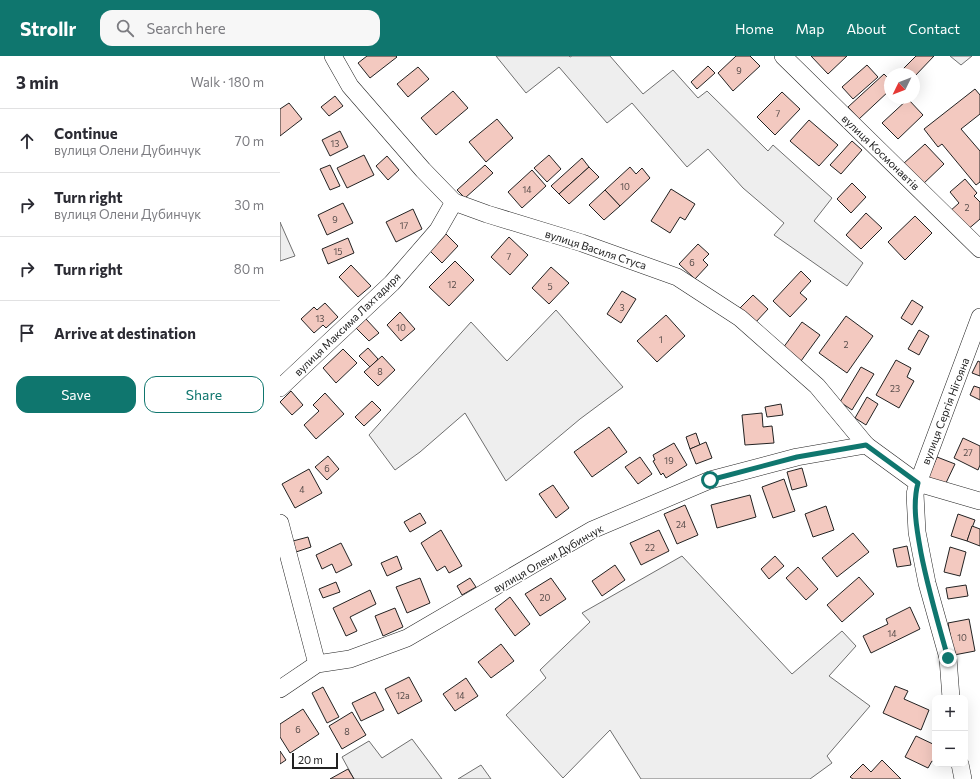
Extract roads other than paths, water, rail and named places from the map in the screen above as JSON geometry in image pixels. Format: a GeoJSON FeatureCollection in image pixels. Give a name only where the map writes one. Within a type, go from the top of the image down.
{"type":"FeatureCollection","features":[{"type":"Feature","properties":{"kind":"street","name":"вулиця Василя Стуса"},"geometry":{"type":"LineString","coordinates":[[333,56],[350,86],[423,170],[454,202],[487,214],[582,243],[677,276],[740,318],[817,386],[866,445]]}},
{"type":"Feature","properties":{"kind":"street","name":"вулиця Космонавтів"},"geometry":{"type":"LineString","coordinates":[[783,56],[980,249]]}},
{"type":"Feature","properties":{"kind":"street","name":"вулиця Максима Лахтадиря"},"geometry":{"type":"LineString","coordinates":[[280,388],[392,283],[438,230],[454,202]]}},
{"type":"Feature","properties":{"kind":"street","name":"вулиця Сергія Нігояна"},"geometry":{"type":"LineString","coordinates":[[951,695],[948,658],[927,583],[917,532],[915,494],[980,317]]}},
{"type":"Feature","properties":{"kind":"street"},"geometry":{"type":"LineString","coordinates":[[866,445],[918,483],[980,501]]}},
{"type":"Feature","properties":{"kind":"street","name":"вулиця Олени Дубинчук"},"geometry":{"type":"LineString","coordinates":[[280,689],[317,664],[350,659],[407,638],[592,530],[710,480],[797,457],[866,445]]}},
{"type":"Feature","properties":{"kind":"street"},"geometry":{"type":"LineString","coordinates":[[280,523],[317,664]]}},
{"type":"Feature","properties":{"kind":"street"},"geometry":{"type":"LineString","coordinates":[[961,767],[963,779]]}}]}
